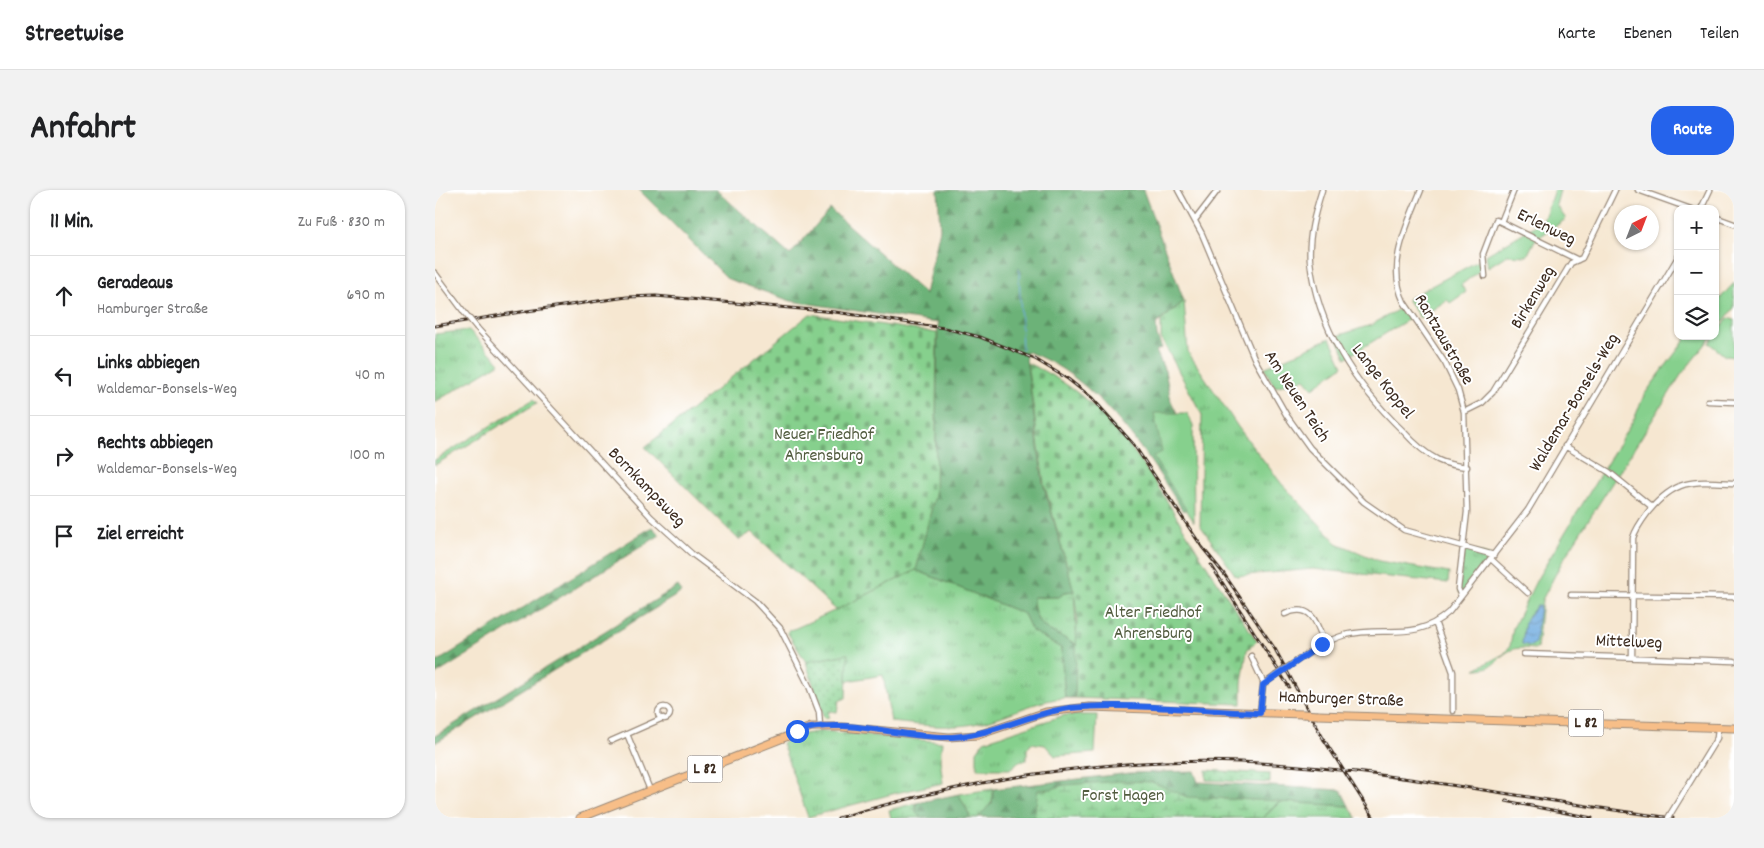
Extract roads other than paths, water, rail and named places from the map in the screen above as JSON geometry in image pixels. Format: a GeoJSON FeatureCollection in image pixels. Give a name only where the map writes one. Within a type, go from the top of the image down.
{"type":"FeatureCollection","features":[{"type":"Feature","properties":{"kind":"main road","name":"Hamburger Straße"},"geometry":{"type":"LineString","coordinates":[[580,818],[797,731],[821,726],[949,737],[978,735],[1047,712],[1089,707],[1734,728]]}},
{"type":"Feature","properties":{"kind":"street","name":"Am Neuen Teich"},"geometry":{"type":"LineString","coordinates":[[1178,190],[1195,220],[1249,347],[1272,391],[1310,448],[1357,496],[1404,530],[1494,554]]}},
{"type":"Feature","properties":{"kind":"street"},"geometry":{"type":"LineString","coordinates":[[1195,220],[1217,190]]}},
{"type":"Feature","properties":{"kind":"street","name":"Lange Koppel"},"geometry":{"type":"LineString","coordinates":[[1322,190],[1312,231],[1310,260],[1313,282],[1323,314],[1341,354],[1372,398],[1391,420],[1427,454],[1439,461],[1467,467]]}},
{"type":"Feature","properties":{"kind":"street","name":"Rantzaustraße"},"geometry":{"type":"LineString","coordinates":[[1421,190],[1397,258],[1398,288],[1411,312],[1445,363],[1458,390],[1464,412],[1467,467],[1463,545],[1458,590],[1461,596]]}},
{"type":"Feature","properties":{"kind":"street"},"geometry":{"type":"LineString","coordinates":[[1485,276],[1482,258],[1484,249],[1496,220],[1501,222],[1514,190]]}},
{"type":"Feature","properties":{"kind":"street","name":"Birkenweg"},"geometry":{"type":"LineString","coordinates":[[1464,412],[1482,403],[1493,392],[1571,263],[1582,258],[1615,190]]}},
{"type":"Feature","properties":{"kind":"street"},"geometry":{"type":"LineString","coordinates":[[1638,190],[1680,205]]}},
{"type":"Feature","properties":{"kind":"street"},"geometry":{"type":"LineString","coordinates":[[1703,205],[1710,190]]}},
{"type":"Feature","properties":{"kind":"street"},"geometry":{"type":"LineString","coordinates":[[1719,218],[1734,224]]}},
{"type":"Feature","properties":{"kind":"street","name":"Erlenweg"},"geometry":{"type":"LineString","coordinates":[[1501,222],[1577,260]]}},
{"type":"Feature","properties":{"kind":"street","name":"Waldemar-Bonsels-Weg"},"geometry":{"type":"LineString","coordinates":[[1264,684],[1324,643],[1352,634],[1416,631],[1435,622],[1449,612],[1528,510],[1674,265]]}},
{"type":"Feature","properties":{"kind":"street","name":"Bornkampsweg"},"geometry":{"type":"LineString","coordinates":[[435,273],[477,328],[651,517],[693,554],[755,601],[780,628],[809,686],[819,712],[821,726]]}},
{"type":"Feature","properties":{"kind":"street"},"geometry":{"type":"LineString","coordinates":[[1708,401],[1734,402]]}},
{"type":"Feature","properties":{"kind":"street"},"geometry":{"type":"LineString","coordinates":[[1565,446],[1609,472],[1652,508]]}},
{"type":"Feature","properties":{"kind":"street"},"geometry":{"type":"LineString","coordinates":[[1632,656],[1631,594],[1634,535],[1641,521],[1672,488],[1683,483],[1695,481],[1734,483]]}},
{"type":"Feature","properties":{"kind":"street"},"geometry":{"type":"LineString","coordinates":[[1491,559],[1528,593]]}},
{"type":"Feature","properties":{"kind":"street"},"geometry":{"type":"LineString","coordinates":[[1571,594],[1734,597]]}},
{"type":"Feature","properties":{"kind":"street"},"geometry":{"type":"LineString","coordinates":[[1285,614],[1299,611],[1311,614],[1317,621],[1324,643]]}},
{"type":"Feature","properties":{"kind":"street"},"geometry":{"type":"LineString","coordinates":[[1435,622],[1453,672],[1453,710]]}},
{"type":"Feature","properties":{"kind":"street","name":"Mittelweg"},"geometry":{"type":"LineString","coordinates":[[1524,654],[1632,656],[1734,661]]}},
{"type":"Feature","properties":{"kind":"street"},"geometry":{"type":"LineString","coordinates":[[1251,656],[1264,684],[1260,713]]}},
{"type":"Feature","properties":{"kind":"street"},"geometry":{"type":"LineString","coordinates":[[611,741],[663,718]]}},
{"type":"Feature","properties":{"kind":"street"},"geometry":{"type":"LineString","coordinates":[[1667,818],[1717,738],[1718,728]]}},
{"type":"Feature","properties":{"kind":"street"},"geometry":{"type":"LineString","coordinates":[[627,734],[650,790]]}},
{"type":"Feature","properties":{"kind":"water"},"geometry":{"type":"Polygon","coordinates":[[[1537,605],[1540,605],[1535,643],[1531,646],[1522,644],[1525,622],[1537,605]]]}},
{"type":"Feature","properties":{"kind":"waterway"},"geometry":{"type":"LineString","coordinates":[[1019,269],[1022,350]]}},
{"type":"Feature","properties":{"kind":"railway"},"geometry":{"type":"LineString","coordinates":[[435,326],[627,297],[656,296],[835,312],[944,328],[980,337],[1035,359],[1068,379],[1092,398],[1134,445],[1202,547],[1224,574],[1275,649],[1324,740]]}},
{"type":"Feature","properties":{"kind":"railway"},"geometry":{"type":"LineString","coordinates":[[1211,565],[1289,687]]}},
{"type":"Feature","properties":{"kind":"railway"},"geometry":{"type":"LineString","coordinates":[[1321,735],[1374,818]]}},
{"type":"Feature","properties":{"kind":"railway"},"geometry":{"type":"LineString","coordinates":[[838,818],[887,804],[986,782],[1087,768],[1189,761],[1240,762],[1349,771],[1673,818]]}},
{"type":"Feature","properties":{"kind":"railway"},"geometry":{"type":"LineString","coordinates":[[1506,801],[1592,818]]}},
{"type":"Feature","properties":{"kind":"park label","name":"Neuer Friedhof Ahrensburg"},"geometry":{"type":"Point","coordinates":[824,445]}},
{"type":"Feature","properties":{"kind":"park label","name":"Alter Friedhof Ahrensburg"},"geometry":{"type":"Point","coordinates":[1153,623]}},
{"type":"Feature","properties":{"kind":"park label","name":"Forst Hagen"},"geometry":{"type":"Point","coordinates":[1123,796]}}]}
